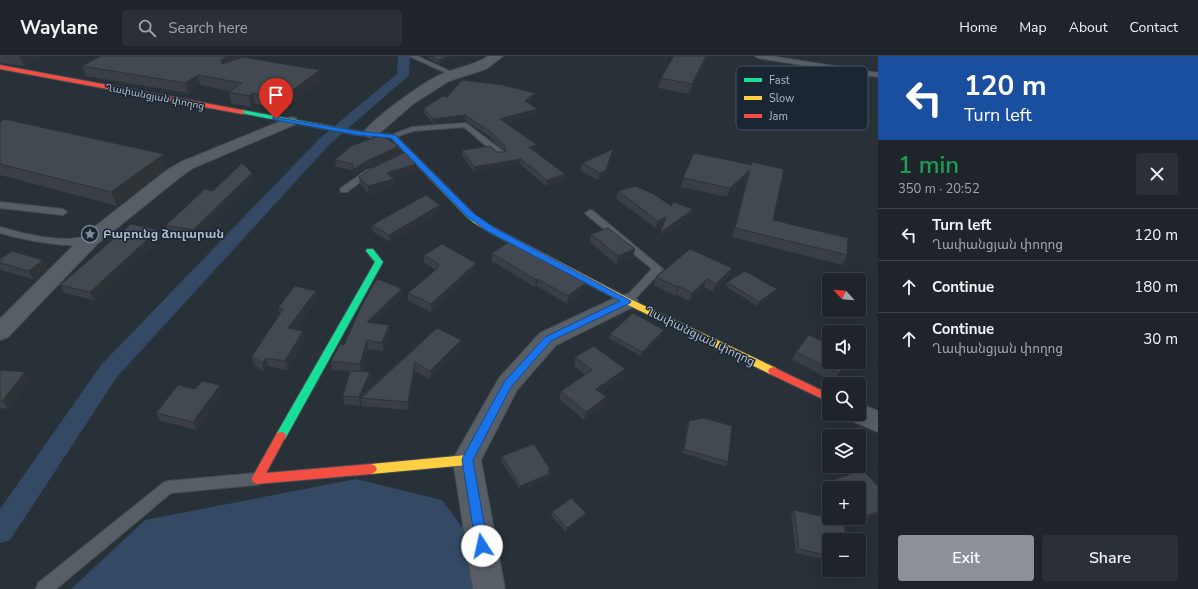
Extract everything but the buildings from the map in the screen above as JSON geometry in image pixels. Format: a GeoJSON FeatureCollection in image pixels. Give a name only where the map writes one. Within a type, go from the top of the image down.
{"type":"FeatureCollection","features":[{"type":"Feature","properties":{"kind":"street"},"geometry":{"type":"LineString","coordinates":[[371,133],[408,101],[444,78],[482,66],[497,56]]}},
{"type":"Feature","properties":{"kind":"street","name":"Ղափանցյան փողոց"},"geometry":{"type":"LineString","coordinates":[[0,67],[357,133],[371,133]]}},
{"type":"Feature","properties":{"kind":"street"},"geometry":{"type":"LineString","coordinates":[[0,331],[90,240],[173,174],[187,165],[291,121]]}},
{"type":"Feature","properties":{"kind":"street"},"geometry":{"type":"LineString","coordinates":[[371,133],[393,136]]}},
{"type":"Feature","properties":{"kind":"street","name":"Ղափանցյան փողոց"},"geometry":{"type":"LineString","coordinates":[[393,136],[406,154],[470,215],[490,229],[627,301],[822,395]]}},
{"type":"Feature","properties":{"kind":"street"},"geometry":{"type":"LineString","coordinates":[[257,479],[379,262],[370,251]]}},
{"type":"Feature","properties":{"kind":"street"},"geometry":{"type":"LineString","coordinates":[[489,589],[467,460],[508,384],[548,339],[627,301]]}},
{"type":"Feature","properties":{"kind":"street"},"geometry":{"type":"LineString","coordinates":[[866,416],[878,422]]}},
{"type":"Feature","properties":{"kind":"street"},"geometry":{"type":"LineString","coordinates":[[257,479],[467,460]]}},
{"type":"Feature","properties":{"kind":"lane"},"geometry":{"type":"LineString","coordinates":[[412,56],[453,74]]}},
{"type":"Feature","properties":{"kind":"lane"},"geometry":{"type":"LineString","coordinates":[[758,56],[821,66]]}},
{"type":"Feature","properties":{"kind":"lane"},"geometry":{"type":"LineString","coordinates":[[793,56],[862,66]]}},
{"type":"Feature","properties":{"kind":"lane"},"geometry":{"type":"LineString","coordinates":[[868,73],[878,75]]}},
{"type":"Feature","properties":{"kind":"lane"},"geometry":{"type":"LineString","coordinates":[[393,136],[412,129],[466,125],[501,154]]}},
{"type":"Feature","properties":{"kind":"lane"},"geometry":{"type":"LineString","coordinates":[[344,190],[379,166]]}},
{"type":"Feature","properties":{"kind":"lane"},"geometry":{"type":"LineString","coordinates":[[0,205],[63,212]]}},
{"type":"Feature","properties":{"kind":"lane"},"geometry":{"type":"LineString","coordinates":[[590,213],[658,268],[627,301]]}},
{"type":"Feature","properties":{"kind":"lane"},"geometry":{"type":"LineString","coordinates":[[0,230],[26,238],[69,243],[90,240]]}},
{"type":"Feature","properties":{"kind":"lane"},"geometry":{"type":"LineString","coordinates":[[44,589],[168,487],[257,479]]}},
{"type":"Feature","properties":{"kind":"water"},"geometry":{"type":"Polygon","coordinates":[[[356,479],[442,500],[471,539],[474,589],[71,589],[145,520],[356,479]]]}},
{"type":"Feature","properties":{"kind":"waterway"},"geometry":{"type":"LineString","coordinates":[[0,531],[109,371],[324,142],[403,75],[404,56]]}},
{"type":"Feature","properties":{"kind":"traffic: fast"},"geometry":{"type":"LineString","coordinates":[[242,112],[357,133],[393,136],[476,220]]}},
{"type":"Feature","properties":{"kind":"traffic: fast"},"geometry":{"type":"LineString","coordinates":[[281,436],[379,262],[370,251]]}},
{"type":"Feature","properties":{"kind":"traffic: slow"},"geometry":{"type":"LineString","coordinates":[[476,220],[490,229],[627,301],[773,371]]}},
{"type":"Feature","properties":{"kind":"traffic: slow"},"geometry":{"type":"LineString","coordinates":[[371,469],[467,460]]}},
{"type":"Feature","properties":{"kind":"traffic: jam"},"geometry":{"type":"LineString","coordinates":[[0,67],[242,112]]}},
{"type":"Feature","properties":{"kind":"traffic: jam"},"geometry":{"type":"LineString","coordinates":[[773,371],[822,395]]}},
{"type":"Feature","properties":{"kind":"traffic: jam"},"geometry":{"type":"LineString","coordinates":[[281,436],[257,479],[371,469]]}},
{"type":"Feature","properties":{"kind":"place","name":"Բաբունց ձուլարան"},"geometry":{"type":"Point","coordinates":[90,234]}},
{"type":"Feature","properties":{"kind":"route"},"geometry":{"type":"LineString","coordinates":[[276,119],[357,133],[393,136],[470,215],[490,229],[627,301],[548,339],[508,384],[467,460],[482,546]]}}]}
